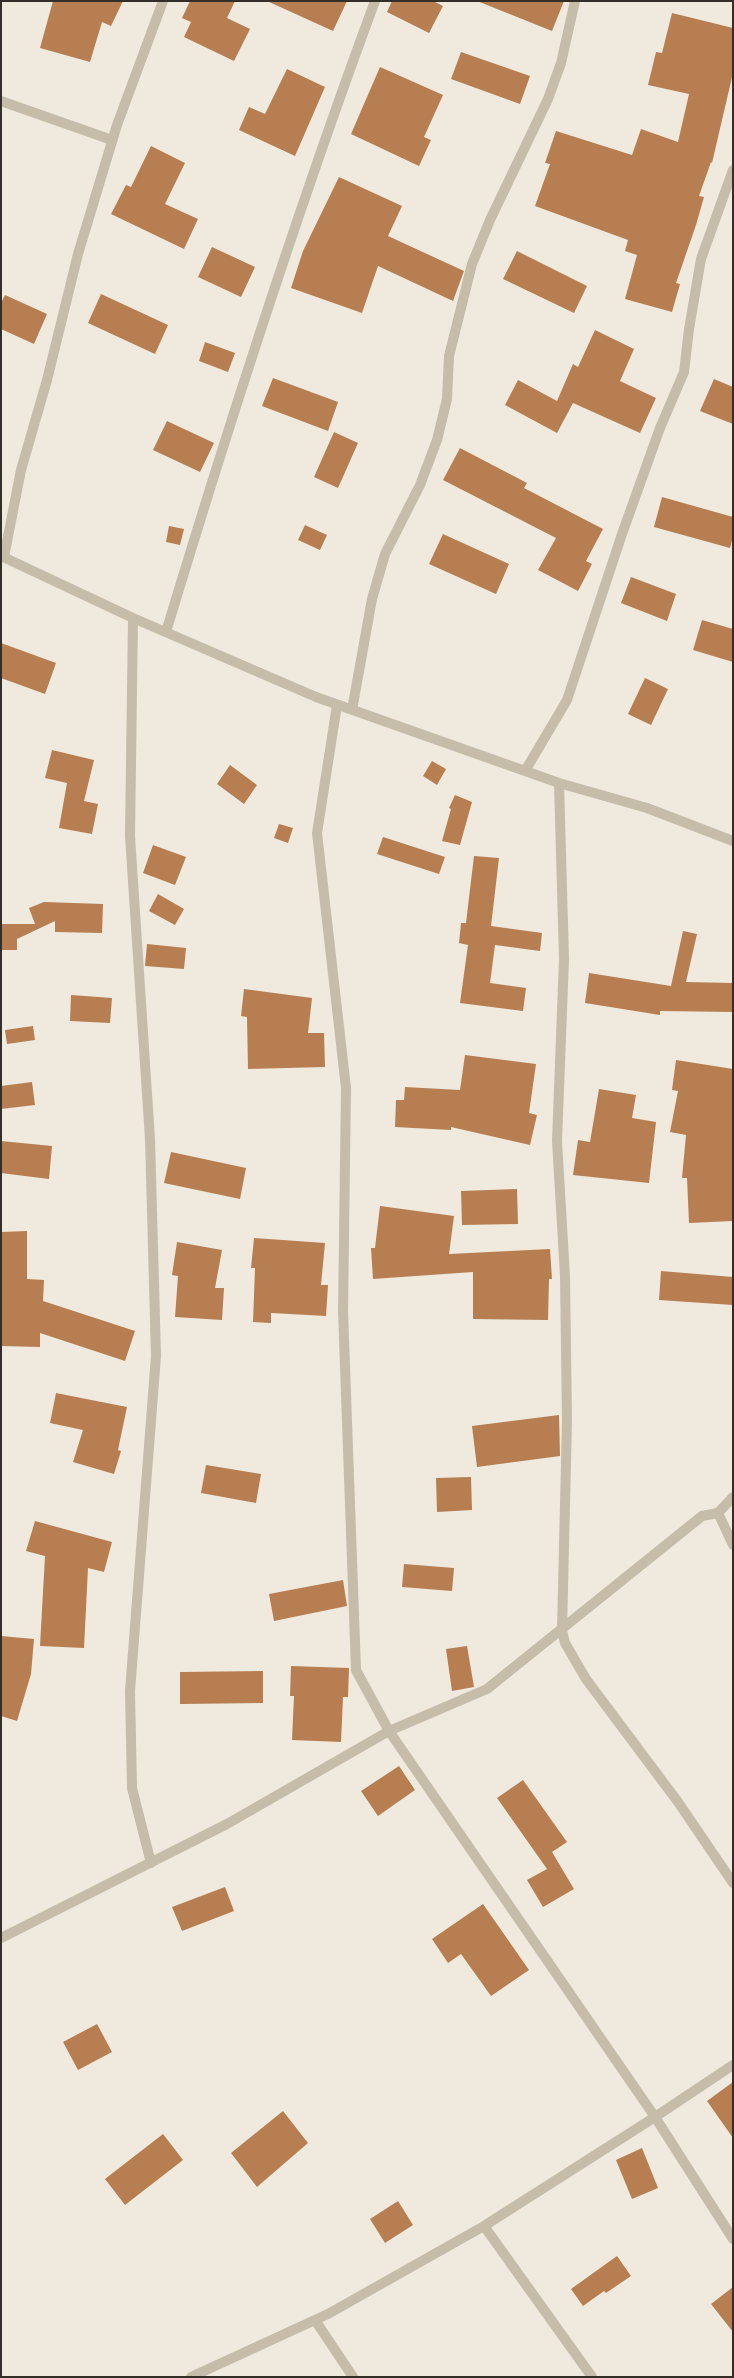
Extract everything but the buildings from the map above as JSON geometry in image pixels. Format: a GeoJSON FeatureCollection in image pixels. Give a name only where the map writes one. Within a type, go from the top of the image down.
{"type":"FeatureCollection","features":[{"type":"Feature","properties":{"kind":"street"},"geometry":{"type":"LineString","coordinates":[[163,1],[112,140],[78,254],[47,380],[21,470],[2,556],[134,618],[337,705],[559,783],[648,808],[733,841]]}},
{"type":"Feature","properties":{"kind":"street"},"geometry":{"type":"LineString","coordinates":[[166,632],[225,434],[337,102],[374,1]]}},
{"type":"Feature","properties":{"kind":"street"},"geometry":{"type":"LineString","coordinates":[[352,710],[372,599],[384,554],[420,485],[437,440],[446,399],[450,356],[472,264],[490,220],[548,100],[561,63],[575,1]]}},
{"type":"Feature","properties":{"kind":"street"},"geometry":{"type":"LineString","coordinates":[[1,101],[112,140]]}},
{"type":"Feature","properties":{"kind":"street"},"geometry":{"type":"LineString","coordinates":[[525,771],[567,700],[632,506],[660,428],[684,372],[689,329],[701,259],[733,170]]}},
{"type":"Feature","properties":{"kind":"street"},"geometry":{"type":"LineString","coordinates":[[134,618],[130,836],[150,1139],[156,1356],[130,1691],[132,1788],[151,1863]]}},
{"type":"Feature","properties":{"kind":"street"},"geometry":{"type":"LineString","coordinates":[[337,705],[317,834],[346,1088],[343,1311],[356,1670],[389,1731],[656,2117],[733,2239]]}},
{"type":"Feature","properties":{"kind":"street"},"geometry":{"type":"LineString","coordinates":[[559,783],[564,959],[557,1141],[565,1276],[567,1420],[562,1630],[565,1643],[586,1679],[678,1802],[733,1883]]}},
{"type":"Feature","properties":{"kind":"street"},"geometry":{"type":"LineString","coordinates":[[1,1938],[227,1824],[389,1731],[487,1689],[702,1516],[718,1514],[733,1497]]}},
{"type":"Feature","properties":{"kind":"street"},"geometry":{"type":"LineString","coordinates":[[718,1514],[733,1545]]}},
{"type":"Feature","properties":{"kind":"street"},"geometry":{"type":"LineString","coordinates":[[191,2377],[315,2320],[484,2226],[656,2117],[733,2064]]}},
{"type":"Feature","properties":{"kind":"street"},"geometry":{"type":"LineString","coordinates":[[484,2226],[592,2377]]}},
{"type":"Feature","properties":{"kind":"street"},"geometry":{"type":"LineString","coordinates":[[315,2320],[353,2377]]}}]}
